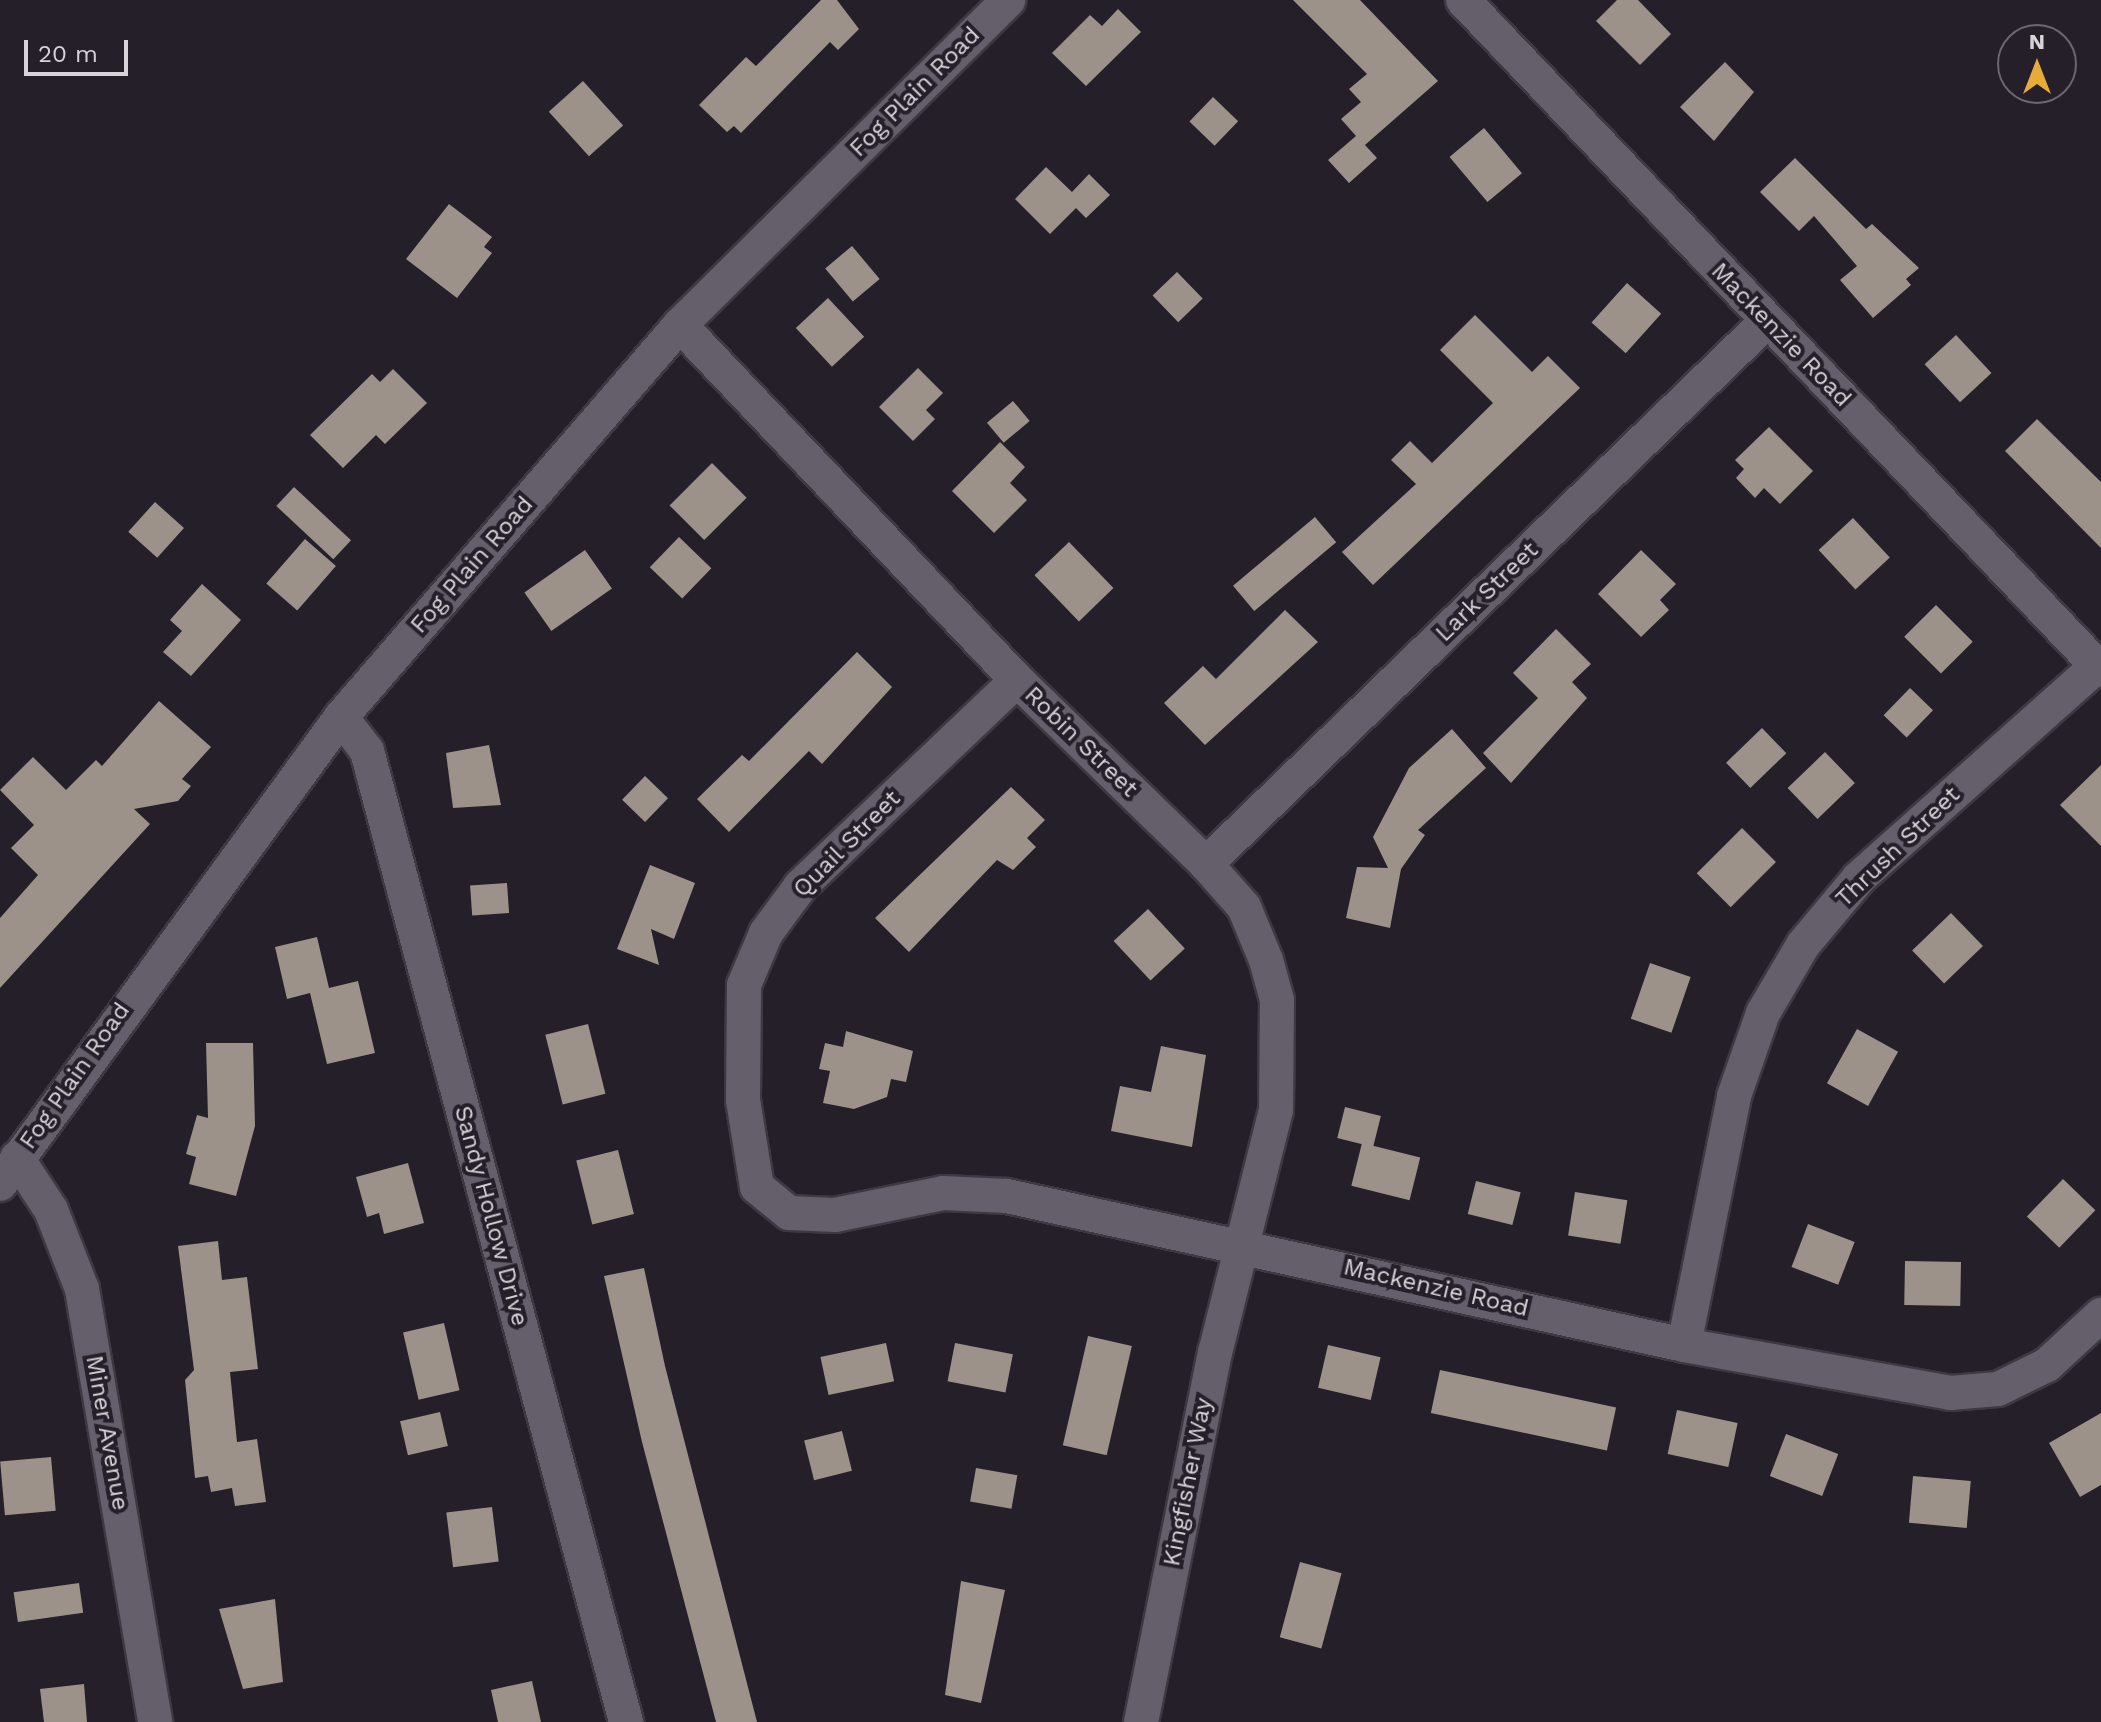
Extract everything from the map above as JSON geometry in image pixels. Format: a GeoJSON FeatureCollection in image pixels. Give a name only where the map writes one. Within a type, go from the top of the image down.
{"type":"FeatureCollection","features":[{"type":"Feature","properties":{"kind":"street","name":"Fog Plain Road"},"geometry":{"type":"LineString","coordinates":[[8,1171],[341,717],[680,325],[1008,0]]}},
{"type":"Feature","properties":{"kind":"street","name":"Mackenzie Road"},"geometry":{"type":"LineString","coordinates":[[1463,0],[2099,668]]}},
{"type":"Feature","properties":{"kind":"street","name":"Lark Street"},"geometry":{"type":"LineString","coordinates":[[1206,864],[1767,321]]}},
{"type":"Feature","properties":{"kind":"street","name":"Robin Street"},"geometry":{"type":"LineString","coordinates":[[680,325],[1017,680],[1206,864],[1244,907],[1277,1000],[1276,1110],[1244,1245]]}},
{"type":"Feature","properties":{"kind":"street","name":"Thrush Street"},"geometry":{"type":"LineString","coordinates":[[1684,1345],[1734,1096],[1763,1013],[1803,945],[1859,878],[2099,668]]}},
{"type":"Feature","properties":{"kind":"street","name":"Quail Street"},"geometry":{"type":"LineString","coordinates":[[757,1187],[738,1042],[744,985],[766,933],[800,887],[1017,680]]}},
{"type":"Feature","properties":{"kind":"street","name":"Sandy Hollow Drive"},"geometry":{"type":"LineString","coordinates":[[341,717],[367,751],[626,1722]]}},
{"type":"Feature","properties":{"kind":"street","name":"Miner Avenue"},"geometry":{"type":"LineString","coordinates":[[8,1171],[51,1210],[82,1289],[155,1722]]}},
{"type":"Feature","properties":{"kind":"street","name":"Mackenzie Road"},"geometry":{"type":"LineString","coordinates":[[757,1187],[789,1213],[835,1215],[943,1193],[1007,1196],[1244,1245],[1684,1345],[1950,1393],[1998,1389],[2047,1365],[2101,1315]]}},
{"type":"Feature","properties":{"kind":"street","name":"Kingfisher Way"},"geometry":{"type":"LineString","coordinates":[[1141,1722],[1215,1352],[1244,1245]]}},
{"type":"Feature","properties":{"kind":"building"},"geometry":{"type":"Polygon","coordinates":[[[821,0],[837,0],[859,29],[838,50],[830,42],[741,133],[734,126],[727,132],[699,105],[746,57],[756,66],[821,0]]]}},
{"type":"Feature","properties":{"kind":"building"},"geometry":{"type":"Polygon","coordinates":[[[1293,0],[1360,0],[1438,81],[1365,145],[1377,158],[1349,183],[1328,160],[1356,136],[1341,119],[1361,102],[1349,89],[1367,74],[1293,0]]]}},
{"type":"Feature","properties":{"kind":"building"},"geometry":{"type":"Polygon","coordinates":[[[1617,0],[1638,0],[1671,34],[1640,65],[1596,21],[1617,0]]]}},
{"type":"Feature","properties":{"kind":"building"},"geometry":{"type":"Polygon","coordinates":[[[1118,9],[1141,32],[1086,86],[1052,53],[1090,15],[1102,26],[1118,9]]]}},
{"type":"Feature","properties":{"kind":"building"},"geometry":{"type":"Polygon","coordinates":[[[1725,62],[1754,92],[1714,141],[1680,107],[1725,62]]]}},
{"type":"Feature","properties":{"kind":"building"},"geometry":{"type":"Polygon","coordinates":[[[583,81],[623,126],[589,156],[549,112],[583,81]]]}},
{"type":"Feature","properties":{"kind":"building"},"geometry":{"type":"Polygon","coordinates":[[[1213,97],[1238,121],[1215,146],[1189,121],[1213,97]]]}},
{"type":"Feature","properties":{"kind":"building"},"geometry":{"type":"Polygon","coordinates":[[[1484,128],[1522,173],[1487,202],[1450,157],[1484,128]]]}},
{"type":"Feature","properties":{"kind":"building"},"geometry":{"type":"Polygon","coordinates":[[[1795,158],[1866,229],[1872,224],[1919,268],[1906,279],[1911,285],[1873,318],[1840,280],[1857,266],[1814,216],[1799,231],[1760,192],[1795,158]]]}},
{"type":"Feature","properties":{"kind":"building"},"geometry":{"type":"Polygon","coordinates":[[[1046,167],[1072,192],[1089,174],[1110,195],[1086,218],[1076,208],[1050,234],[1015,199],[1046,167]]]}},
{"type":"Feature","properties":{"kind":"building"},"geometry":{"type":"Polygon","coordinates":[[[449,204],[492,237],[484,247],[492,253],[457,298],[406,259],[449,204]]]}},
{"type":"Feature","properties":{"kind":"building"},"geometry":{"type":"Polygon","coordinates":[[[852,246],[880,279],[853,301],[825,268],[852,246]]]}},
{"type":"Feature","properties":{"kind":"building"},"geometry":{"type":"Polygon","coordinates":[[[1177,272],[1203,299],[1178,322],[1153,296],[1177,272]]]}},
{"type":"Feature","properties":{"kind":"building"},"geometry":{"type":"Polygon","coordinates":[[[1627,283],[1661,314],[1626,353],[1592,322],[1627,283]]]}},
{"type":"Feature","properties":{"kind":"building"},"geometry":{"type":"Polygon","coordinates":[[[828,298],[864,337],[832,367],[796,328],[828,298]]]}},
{"type":"Feature","properties":{"kind":"building"},"geometry":{"type":"Polygon","coordinates":[[[1475,315],[1532,372],[1548,356],[1580,388],[1373,585],[1342,552],[1416,484],[1391,460],[1410,441],[1432,463],[1493,403],[1440,350],[1475,315]]]}},
{"type":"Feature","properties":{"kind":"building"},"geometry":{"type":"Polygon","coordinates":[[[1956,335],[1991,373],[1960,402],[1925,364],[1956,335]]]}},
{"type":"Feature","properties":{"kind":"building"},"geometry":{"type":"Polygon","coordinates":[[[918,368],[943,393],[926,410],[935,419],[913,441],[879,407],[918,368]]]}},
{"type":"Feature","properties":{"kind":"building"},"geometry":{"type":"Polygon","coordinates":[[[393,369],[427,403],[385,444],[376,435],[343,468],[310,435],[372,374],[380,382],[393,369]]]}},
{"type":"Feature","properties":{"kind":"building"},"geometry":{"type":"Polygon","coordinates":[[[1013,401],[1030,421],[1004,443],[987,423],[1013,401]]]}},
{"type":"Feature","properties":{"kind":"building"},"geometry":{"type":"Polygon","coordinates":[[[2037,419],[2101,482],[2101,548],[2005,451],[2037,419]]]}},
{"type":"Feature","properties":{"kind":"building"},"geometry":{"type":"Polygon","coordinates":[[[1769,427],[1813,471],[1780,504],[1764,488],[1755,498],[1736,478],[1744,469],[1735,460],[1769,427]]]}},
{"type":"Feature","properties":{"kind":"building"},"geometry":{"type":"Polygon","coordinates":[[[1000,442],[1025,467],[1010,483],[1027,500],[994,533],[952,491],[1000,442]]]}},
{"type":"Feature","properties":{"kind":"building"},"geometry":{"type":"Polygon","coordinates":[[[712,463],[747,498],[704,540],[670,505],[712,463]]]}},
{"type":"Feature","properties":{"kind":"building"},"geometry":{"type":"Polygon","coordinates":[[[294,487],[351,540],[333,559],[276,506],[294,487]]]}},
{"type":"Feature","properties":{"kind":"building"},"geometry":{"type":"Polygon","coordinates":[[[155,502],[184,528],[157,558],[128,532],[155,502]]]}},
{"type":"Feature","properties":{"kind":"building"},"geometry":{"type":"Polygon","coordinates":[[[1315,517],[1336,542],[1254,611],[1233,586],[1315,517]]]}},
{"type":"Feature","properties":{"kind":"building"},"geometry":{"type":"Polygon","coordinates":[[[1853,518],[1890,557],[1855,590],[1819,550],[1853,518]]]}},
{"type":"Feature","properties":{"kind":"building"},"geometry":{"type":"Polygon","coordinates":[[[679,537],[711,568],[682,598],[650,567],[679,537]]]}},
{"type":"Feature","properties":{"kind":"building"},"geometry":{"type":"Polygon","coordinates":[[[305,539],[336,566],[297,610],[266,584],[305,539]]]}},
{"type":"Feature","properties":{"kind":"building"},"geometry":{"type":"Polygon","coordinates":[[[1069,542],[1113,588],[1079,621],[1034,575],[1069,542]]]}},
{"type":"Feature","properties":{"kind":"building"},"geometry":{"type":"Polygon","coordinates":[[[585,550],[612,589],[551,631],[524,592],[585,550]]]}},
{"type":"Feature","properties":{"kind":"building"},"geometry":{"type":"Polygon","coordinates":[[[1641,550],[1676,584],[1660,600],[1669,610],[1641,637],[1598,594],[1641,550]]]}},
{"type":"Feature","properties":{"kind":"building"},"geometry":{"type":"Polygon","coordinates":[[[202,584],[241,620],[191,676],[163,652],[182,631],[170,620],[202,584]]]}},
{"type":"Feature","properties":{"kind":"building"},"geometry":{"type":"Polygon","coordinates":[[[1936,605],[1973,642],[1941,674],[1904,637],[1936,605]]]}},
{"type":"Feature","properties":{"kind":"building"},"geometry":{"type":"Polygon","coordinates":[[[1285,610],[1318,642],[1205,745],[1164,703],[1203,666],[1216,679],[1285,610]]]}},
{"type":"Feature","properties":{"kind":"building"},"geometry":{"type":"Polygon","coordinates":[[[1556,629],[1591,664],[1572,682],[1587,698],[1511,783],[1483,753],[1538,698],[1513,673],[1556,629]]]}},
{"type":"Feature","properties":{"kind":"building"},"geometry":{"type":"Polygon","coordinates":[[[857,652],[892,687],[822,764],[809,751],[729,832],[697,799],[742,755],[749,761],[857,652]]]}},
{"type":"Feature","properties":{"kind":"building"},"geometry":{"type":"Polygon","coordinates":[[[1910,688],[1933,710],[1907,738],[1884,715],[1910,688]]]}},
{"type":"Feature","properties":{"kind":"building"},"geometry":{"type":"Polygon","coordinates":[[[159,701],[211,747],[182,779],[191,786],[178,801],[134,809],[150,824],[0,988],[0,918],[38,875],[11,848],[34,825],[0,790],[33,757],[66,790],[96,760],[102,766],[159,701]]]}},
{"type":"Feature","properties":{"kind":"building"},"geometry":{"type":"Polygon","coordinates":[[[1762,728],[1786,753],[1750,788],[1726,763],[1762,728]]]}},
{"type":"Feature","properties":{"kind":"building"},"geometry":{"type":"Polygon","coordinates":[[[1452,729],[1486,768],[1418,830],[1425,835],[1401,869],[1390,928],[1346,918],[1357,867],[1388,868],[1373,837],[1409,768],[1452,729]]]}},
{"type":"Feature","properties":{"kind":"building"},"geometry":{"type":"Polygon","coordinates":[[[489,745],[501,805],[453,808],[446,753],[489,745]]]}},
{"type":"Feature","properties":{"kind":"building"},"geometry":{"type":"Polygon","coordinates":[[[1825,752],[1855,783],[1817,819],[1788,788],[1825,752]]]}},
{"type":"Feature","properties":{"kind":"building"},"geometry":{"type":"Polygon","coordinates":[[[2101,765],[2101,846],[2060,805],[2101,765]]]}},
{"type":"Feature","properties":{"kind":"building"},"geometry":{"type":"Polygon","coordinates":[[[645,776],[668,798],[645,822],[622,800],[645,776]]]}},
{"type":"Feature","properties":{"kind":"building"},"geometry":{"type":"Polygon","coordinates":[[[1011,787],[1045,820],[1027,838],[1036,847],[1013,870],[997,860],[909,952],[875,918],[1011,787]]]}},
{"type":"Feature","properties":{"kind":"building"},"geometry":{"type":"Polygon","coordinates":[[[1742,828],[1776,862],[1731,907],[1697,873],[1742,828]]]}},
{"type":"Feature","properties":{"kind":"building"},"geometry":{"type":"Polygon","coordinates":[[[650,865],[695,883],[674,939],[651,929],[659,965],[617,949],[650,865]]]}},
{"type":"Feature","properties":{"kind":"building"},"geometry":{"type":"Polygon","coordinates":[[[507,883],[509,913],[472,916],[470,886],[507,883]]]}},
{"type":"Feature","properties":{"kind":"building"},"geometry":{"type":"Polygon","coordinates":[[[1148,909],[1185,948],[1150,981],[1114,941],[1148,909]]]}},
{"type":"Feature","properties":{"kind":"building"},"geometry":{"type":"Polygon","coordinates":[[[1951,913],[1983,946],[1944,984],[1912,951],[1951,913]]]}},
{"type":"Feature","properties":{"kind":"building"},"geometry":{"type":"Polygon","coordinates":[[[317,937],[329,988],[358,981],[375,1053],[327,1064],[310,993],[287,999],[275,947],[317,937]]]}},
{"type":"Feature","properties":{"kind":"building"},"geometry":{"type":"Polygon","coordinates":[[[1650,963],[1691,977],[1671,1033],[1631,1019],[1650,963]]]}},
{"type":"Feature","properties":{"kind":"building"},"geometry":{"type":"Polygon","coordinates":[[[588,1024],[605,1094],[563,1105],[545,1035],[588,1024]]]}},
{"type":"Feature","properties":{"kind":"building"},"geometry":{"type":"Polygon","coordinates":[[[1857,1029],[1898,1052],[1868,1106],[1827,1083],[1857,1029]]]}},
{"type":"Feature","properties":{"kind":"building"},"geometry":{"type":"Polygon","coordinates":[[[846,1031],[913,1051],[906,1082],[891,1079],[887,1097],[854,1109],[823,1103],[830,1071],[819,1069],[825,1043],[843,1047],[846,1031]]]}},
{"type":"Feature","properties":{"kind":"building"},"geometry":{"type":"Polygon","coordinates":[[[206,1043],[253,1043],[255,1126],[236,1196],[189,1184],[196,1157],[186,1154],[197,1115],[208,1118],[206,1043]]]}},
{"type":"Feature","properties":{"kind":"building"},"geometry":{"type":"Polygon","coordinates":[[[1161,1046],[1206,1055],[1192,1147],[1111,1131],[1120,1086],[1151,1092],[1161,1046]]]}},
{"type":"Feature","properties":{"kind":"building"},"geometry":{"type":"Polygon","coordinates":[[[1345,1107],[1381,1116],[1373,1147],[1337,1138],[1345,1107]]]}},
{"type":"Feature","properties":{"kind":"building"},"geometry":{"type":"Polygon","coordinates":[[[1362,1143],[1420,1158],[1410,1200],[1351,1186],[1362,1143]]]}},
{"type":"Feature","properties":{"kind":"building"},"geometry":{"type":"Polygon","coordinates":[[[618,1150],[634,1214],[592,1224],[576,1160],[618,1150]]]}},
{"type":"Feature","properties":{"kind":"building"},"geometry":{"type":"Polygon","coordinates":[[[408,1163],[424,1223],[384,1234],[379,1213],[367,1217],[356,1177],[408,1163]]]}},
{"type":"Feature","properties":{"kind":"building"},"geometry":{"type":"Polygon","coordinates":[[[2063,1179],[2095,1210],[2059,1248],[2027,1216],[2063,1179]]]}},
{"type":"Feature","properties":{"kind":"building"},"geometry":{"type":"Polygon","coordinates":[[[1476,1181],[1521,1192],[1512,1225],[1468,1214],[1476,1181]]]}},
{"type":"Feature","properties":{"kind":"building"},"geometry":{"type":"Polygon","coordinates":[[[1575,1192],[1627,1200],[1620,1244],[1568,1235],[1575,1192]]]}},
{"type":"Feature","properties":{"kind":"building"},"geometry":{"type":"Polygon","coordinates":[[[1808,1224],[1855,1242],[1838,1285],[1792,1267],[1808,1224]]]}},
{"type":"Feature","properties":{"kind":"building"},"geometry":{"type":"Polygon","coordinates":[[[218,1241],[222,1280],[247,1277],[258,1369],[230,1372],[237,1442],[257,1439],[266,1502],[235,1506],[232,1488],[211,1492],[208,1476],[195,1478],[185,1380],[194,1370],[178,1246],[218,1241]]]}},
{"type":"Feature","properties":{"kind":"building"},"geometry":{"type":"Polygon","coordinates":[[[1905,1261],[1961,1262],[1960,1306],[1904,1305],[1905,1261]]]}},
{"type":"Feature","properties":{"kind":"building"},"geometry":{"type":"Polygon","coordinates":[[[644,1268],[665,1366],[757,1722],[716,1722],[642,1442],[604,1276],[644,1268]]]}},
{"type":"Feature","properties":{"kind":"building"},"geometry":{"type":"Polygon","coordinates":[[[444,1323],[460,1390],[419,1400],[403,1332],[444,1323]]]}},
{"type":"Feature","properties":{"kind":"building"},"geometry":{"type":"Polygon","coordinates":[[[1088,1336],[1132,1346],[1107,1455],[1063,1445],[1088,1336]]]}},
{"type":"Feature","properties":{"kind":"building"},"geometry":{"type":"Polygon","coordinates":[[[886,1343],[894,1381],[829,1395],[820,1357],[886,1343]]]}},
{"type":"Feature","properties":{"kind":"building"},"geometry":{"type":"Polygon","coordinates":[[[955,1343],[1013,1354],[1005,1393],[948,1381],[955,1343]]]}},
{"type":"Feature","properties":{"kind":"building"},"geometry":{"type":"Polygon","coordinates":[[[1328,1345],[1381,1357],[1371,1400],[1318,1388],[1328,1345]]]}},
{"type":"Feature","properties":{"kind":"building"},"geometry":{"type":"Polygon","coordinates":[[[1440,1370],[1616,1407],[1607,1450],[1431,1413],[1440,1370]]]}},
{"type":"Feature","properties":{"kind":"building"},"geometry":{"type":"Polygon","coordinates":[[[1677,1410],[1738,1423],[1728,1467],[1668,1454],[1677,1410]]]}},
{"type":"Feature","properties":{"kind":"building"},"geometry":{"type":"Polygon","coordinates":[[[440,1412],[448,1446],[408,1455],[400,1421],[440,1412]]]}},
{"type":"Feature","properties":{"kind":"building"},"geometry":{"type":"Polygon","coordinates":[[[2101,1413],[2101,1485],[2080,1497],[2049,1443],[2101,1413]]]}},
{"type":"Feature","properties":{"kind":"building"},"geometry":{"type":"Polygon","coordinates":[[[842,1431],[852,1471],[814,1480],[804,1440],[842,1431]]]}},
{"type":"Feature","properties":{"kind":"building"},"geometry":{"type":"Polygon","coordinates":[[[1786,1434],[1838,1454],[1822,1496],[1770,1476],[1786,1434]]]}},
{"type":"Feature","properties":{"kind":"building"},"geometry":{"type":"Polygon","coordinates":[[[51,1457],[56,1511],[5,1515],[0,1461],[51,1457]]]}},
{"type":"Feature","properties":{"kind":"building"},"geometry":{"type":"Polygon","coordinates":[[[976,1468],[1017,1475],[1011,1509],[970,1501],[976,1468]]]}},
{"type":"Feature","properties":{"kind":"building"},"geometry":{"type":"Polygon","coordinates":[[[1913,1476],[1971,1481],[1967,1528],[1909,1523],[1913,1476]]]}},
{"type":"Feature","properties":{"kind":"building"},"geometry":{"type":"Polygon","coordinates":[[[492,1507],[499,1562],[453,1567],[446,1513],[492,1507]]]}},
{"type":"Feature","properties":{"kind":"building"},"geometry":{"type":"Polygon","coordinates":[[[1300,1562],[1342,1573],[1321,1648],[1280,1637],[1300,1562]]]}},
{"type":"Feature","properties":{"kind":"building"},"geometry":{"type":"Polygon","coordinates":[[[961,1581],[1005,1590],[981,1703],[945,1695],[961,1581]]]}},
{"type":"Feature","properties":{"kind":"building"},"geometry":{"type":"Polygon","coordinates":[[[79,1583],[83,1613],[18,1622],[14,1592],[79,1583]]]}},
{"type":"Feature","properties":{"kind":"building"},"geometry":{"type":"Polygon","coordinates":[[[275,1599],[283,1682],[243,1689],[219,1609],[275,1599]]]}},
{"type":"Feature","properties":{"kind":"building"},"geometry":{"type":"Polygon","coordinates":[[[532,1681],[541,1722],[498,1722],[491,1690],[532,1681]]]}},
{"type":"Feature","properties":{"kind":"building"},"geometry":{"type":"Polygon","coordinates":[[[84,1684],[87,1722],[44,1722],[40,1689],[84,1684]]]}}]}
